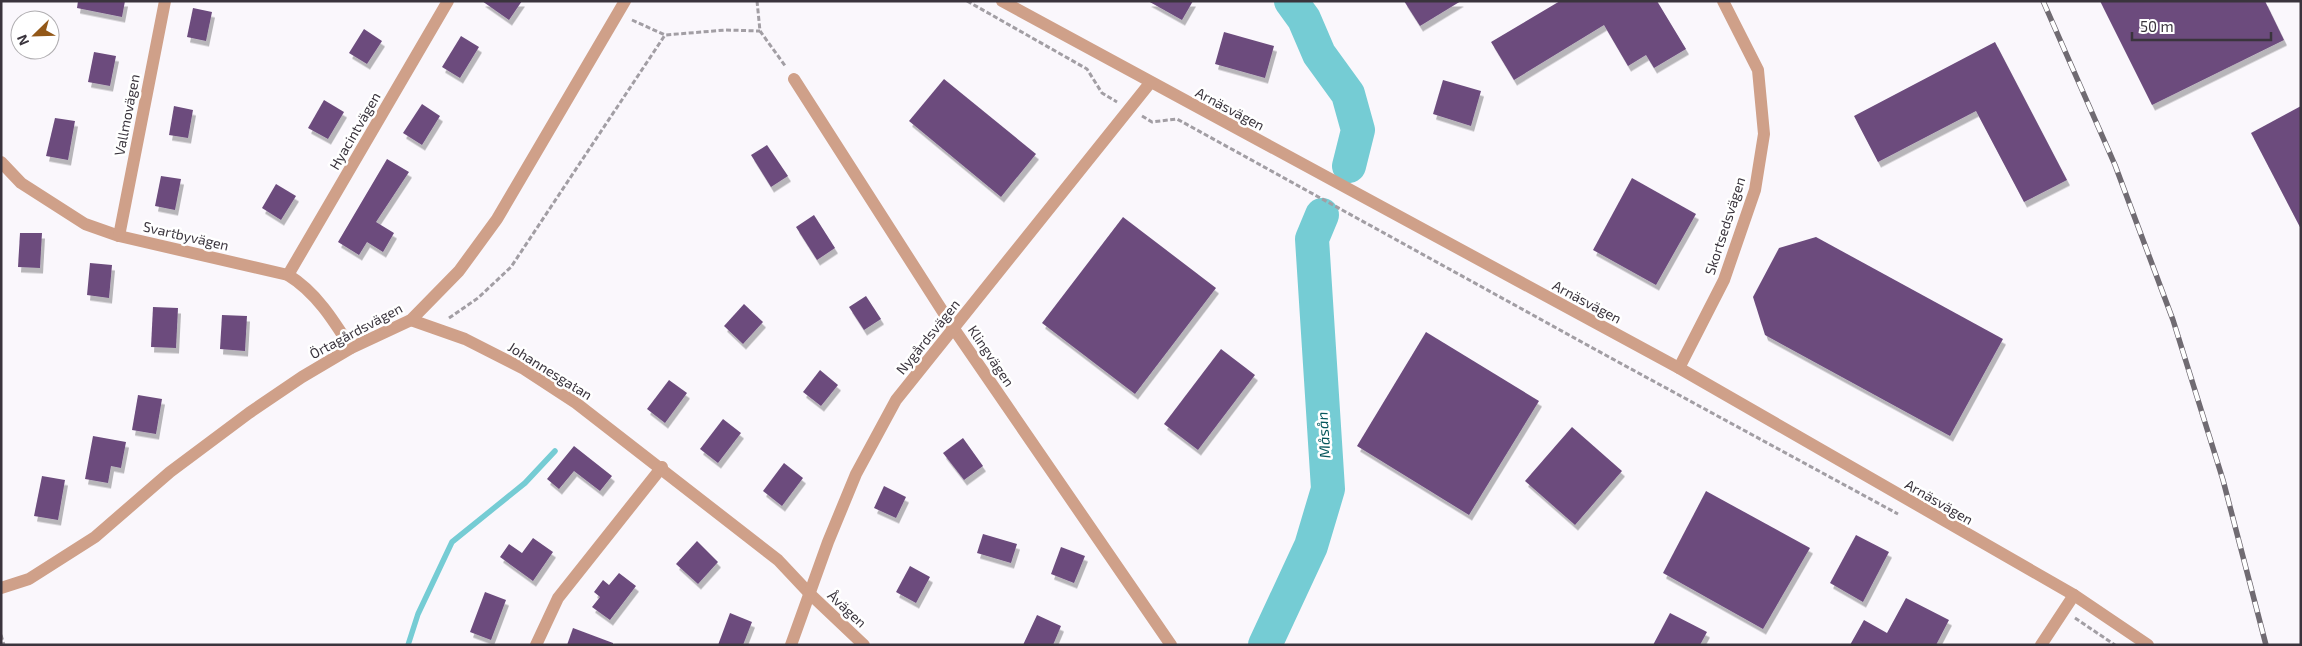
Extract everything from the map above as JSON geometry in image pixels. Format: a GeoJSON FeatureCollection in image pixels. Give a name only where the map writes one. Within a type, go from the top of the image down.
{"type":"FeatureCollection","features":[{"type":"Feature","properties":{"kind":"street","name":"Vallmovägen"},"geometry":{"type":"LineString","coordinates":[[119,236],[165,1]]}},
{"type":"Feature","properties":{"kind":"street","name":"Hyacintvägen"},"geometry":{"type":"LineString","coordinates":[[288,275],[448,1]]}},
{"type":"Feature","properties":{"kind":"street","name":"Örtagårdsvägen"},"geometry":{"type":"LineString","coordinates":[[1,588],[29,579],[95,537],[170,472],[249,412],[302,377],[351,348],[411,320],[459,271],[497,219],[625,1]]}},
{"type":"Feature","properties":{"kind":"street","name":"Arnäsvägen"},"geometry":{"type":"LineString","coordinates":[[1002,1],[1150,83],[1679,368],[2074,595],[2148,645]]}},
{"type":"Feature","properties":{"kind":"street","name":"Skortsedsvägen"},"geometry":{"type":"LineString","coordinates":[[1679,368],[1724,280],[1756,190],[1764,134],[1758,70],[1723,1]]}},
{"type":"Feature","properties":{"kind":"street","name":"Klingvägen"},"geometry":{"type":"LineString","coordinates":[[794,79],[954,329],[1170,645]]}},
{"type":"Feature","properties":{"kind":"street","name":"Nygårdsvägen"},"geometry":{"type":"LineString","coordinates":[[791,645],[856,474],[896,400],[1150,83]]}},
{"type":"Feature","properties":{"kind":"street","name":"Svartbyvägen"},"geometry":{"type":"LineString","coordinates":[[1,162],[21,183],[57,208],[85,224],[119,236],[288,275],[317,301],[351,348]]}},
{"type":"Feature","properties":{"kind":"street","name":"Johannesgatan"},"geometry":{"type":"LineString","coordinates":[[411,320],[436,327],[524,369],[576,403],[778,560],[810,594]]}},
{"type":"Feature","properties":{"kind":"street"},"geometry":{"type":"LineString","coordinates":[[536,645],[558,598],[662,468]]}},
{"type":"Feature","properties":{"kind":"street","name":"Åvägen"},"geometry":{"type":"LineString","coordinates":[[810,594],[864,645]]}},
{"type":"Feature","properties":{"kind":"street"},"geometry":{"type":"LineString","coordinates":[[2041,645],[2074,595]]}},
{"type":"Feature","properties":{"kind":"path"},"geometry":{"type":"LineString","coordinates":[[757,1],[760,31],[794,79]]}},
{"type":"Feature","properties":{"kind":"path"},"geometry":{"type":"LineString","coordinates":[[967,1],[1087,69],[1102,93],[1152,122],[1177,119],[1609,358],[1904,517]]}},
{"type":"Feature","properties":{"kind":"path"},"geometry":{"type":"LineString","coordinates":[[618,14],[665,35],[726,30],[760,31]]}},
{"type":"Feature","properties":{"kind":"path"},"geometry":{"type":"LineString","coordinates":[[436,327],[478,298],[511,267],[665,35]]}},
{"type":"Feature","properties":{"kind":"path"},"geometry":{"type":"LineString","coordinates":[[2064,611],[2115,645]]}},
{"type":"Feature","properties":{"kind":"path"},"geometry":{"type":"LineString","coordinates":[[1,635],[4,645]]}},
{"type":"Feature","properties":{"kind":"building"},"geometry":{"type":"Polygon","coordinates":[[[78,1],[125,1],[122,17],[77,8],[78,1]]]}},
{"type":"Feature","properties":{"kind":"building"},"geometry":{"type":"Polygon","coordinates":[[[482,1],[522,1],[509,20],[482,1]]]}},
{"type":"Feature","properties":{"kind":"building"},"geometry":{"type":"Polygon","coordinates":[[[1148,1],[1193,1],[1182,20],[1148,1]]]}},
{"type":"Feature","properties":{"kind":"building"},"geometry":{"type":"Polygon","coordinates":[[[1404,1],[1461,1],[1420,26],[1404,1]]]}},
{"type":"Feature","properties":{"kind":"building"},"geometry":{"type":"Polygon","coordinates":[[[1560,1],[1657,1],[1686,49],[1654,68],[1646,55],[1628,66],[1604,25],[1514,80],[1491,42],[1560,1]]]}},
{"type":"Feature","properties":{"kind":"building"},"geometry":{"type":"Polygon","coordinates":[[[2100,1],[2265,1],[2284,40],[2152,105],[2100,1]]]}},
{"type":"Feature","properties":{"kind":"building"},"geometry":{"type":"Polygon","coordinates":[[[193,8],[212,12],[206,41],[187,37],[193,8]]]}},
{"type":"Feature","properties":{"kind":"building"},"geometry":{"type":"Polygon","coordinates":[[[364,29],[382,41],[367,64],[349,53],[364,29]]]}},
{"type":"Feature","properties":{"kind":"building"},"geometry":{"type":"Polygon","coordinates":[[[1224,32],[1274,46],[1265,78],[1215,64],[1224,32]]]}},
{"type":"Feature","properties":{"kind":"building"},"geometry":{"type":"Polygon","coordinates":[[[461,36],[479,47],[460,78],[442,67],[461,36]]]}},
{"type":"Feature","properties":{"kind":"building"},"geometry":{"type":"Polygon","coordinates":[[[1995,42],[2067,180],[2024,202],[1976,111],[1878,162],[1854,116],[1995,42]]]}},
{"type":"Feature","properties":{"kind":"building"},"geometry":{"type":"Polygon","coordinates":[[[94,52],[116,56],[110,86],[88,82],[94,52]]]}},
{"type":"Feature","properties":{"kind":"building"},"geometry":{"type":"Polygon","coordinates":[[[944,79],[1036,154],[1001,197],[909,121],[944,79]]]}},
{"type":"Feature","properties":{"kind":"building"},"geometry":{"type":"Polygon","coordinates":[[[1443,80],[1481,91],[1471,126],[1433,114],[1443,80]]]}},
{"type":"Feature","properties":{"kind":"building"},"geometry":{"type":"Polygon","coordinates":[[[324,100],[344,112],[328,139],[308,128],[324,100]]]}},
{"type":"Feature","properties":{"kind":"building"},"geometry":{"type":"Polygon","coordinates":[[[422,104],[440,116],[422,145],[403,133],[422,104]]]}},
{"type":"Feature","properties":{"kind":"building"},"geometry":{"type":"Polygon","coordinates":[[[174,106],[193,110],[188,138],[169,135],[174,106]]]}},
{"type":"Feature","properties":{"kind":"building"},"geometry":{"type":"Polygon","coordinates":[[[2301,106],[2301,229],[2251,133],[2301,106]]]}},
{"type":"Feature","properties":{"kind":"building"},"geometry":{"type":"Polygon","coordinates":[[[55,118],[75,121],[68,160],[46,156],[55,118]]]}},
{"type":"Feature","properties":{"kind":"building"},"geometry":{"type":"Polygon","coordinates":[[[767,145],[788,176],[771,187],[751,155],[767,145]]]}},
{"type":"Feature","properties":{"kind":"building"},"geometry":{"type":"Polygon","coordinates":[[[387,159],[409,172],[376,222],[394,233],[383,252],[367,242],[359,255],[338,242],[387,159]]]}},
{"type":"Feature","properties":{"kind":"building"},"geometry":{"type":"Polygon","coordinates":[[[161,176],[181,179],[175,210],[155,206],[161,176]]]}},
{"type":"Feature","properties":{"kind":"building"},"geometry":{"type":"Polygon","coordinates":[[[1632,178],[1696,214],[1656,285],[1593,250],[1632,178]]]}},
{"type":"Feature","properties":{"kind":"building"},"geometry":{"type":"Polygon","coordinates":[[[276,184],[296,196],[281,220],[262,208],[276,184]]]}},
{"type":"Feature","properties":{"kind":"building"},"geometry":{"type":"Polygon","coordinates":[[[814,215],[835,248],[817,260],[796,227],[814,215]]]}},
{"type":"Feature","properties":{"kind":"building"},"geometry":{"type":"Polygon","coordinates":[[[1123,217],[1216,288],[1135,394],[1042,323],[1123,217]]]}},
{"type":"Feature","properties":{"kind":"building"},"geometry":{"type":"Polygon","coordinates":[[[20,233],[42,233],[40,268],[18,267],[20,233]]]}},
{"type":"Feature","properties":{"kind":"building"},"geometry":{"type":"Polygon","coordinates":[[[1816,237],[2003,339],[1950,436],[1765,335],[1753,297],[1779,248],[1816,237]]]}},
{"type":"Feature","properties":{"kind":"building"},"geometry":{"type":"Polygon","coordinates":[[[90,263],[112,265],[109,298],[87,295],[90,263]]]}},
{"type":"Feature","properties":{"kind":"building"},"geometry":{"type":"Polygon","coordinates":[[[866,296],[881,319],[864,330],[849,307],[866,296]]]}},
{"type":"Feature","properties":{"kind":"building"},"geometry":{"type":"Polygon","coordinates":[[[744,304],[763,322],[743,344],[724,326],[744,304]]]}},
{"type":"Feature","properties":{"kind":"building"},"geometry":{"type":"Polygon","coordinates":[[[153,307],[178,308],[176,348],[151,347],[153,307]]]}},
{"type":"Feature","properties":{"kind":"building"},"geometry":{"type":"Polygon","coordinates":[[[222,315],[247,316],[245,351],[220,349],[222,315]]]}},
{"type":"Feature","properties":{"kind":"building"},"geometry":{"type":"Polygon","coordinates":[[[1426,332],[1539,401],[1469,515],[1357,446],[1426,332]]]}},
{"type":"Feature","properties":{"kind":"building"},"geometry":{"type":"Polygon","coordinates":[[[1221,349],[1255,375],[1198,450],[1164,424],[1221,349]]]}},
{"type":"Feature","properties":{"kind":"building"},"geometry":{"type":"Polygon","coordinates":[[[820,370],[838,385],[821,406],[803,392],[820,370]]]}},
{"type":"Feature","properties":{"kind":"building"},"geometry":{"type":"Polygon","coordinates":[[[669,380],[687,393],[665,423],[647,409],[669,380]]]}},
{"type":"Feature","properties":{"kind":"building"},"geometry":{"type":"Polygon","coordinates":[[[138,395],[162,399],[156,434],[132,430],[138,395]]]}},
{"type":"Feature","properties":{"kind":"building"},"geometry":{"type":"Polygon","coordinates":[[[723,419],[741,433],[718,463],[700,449],[723,419]]]}},
{"type":"Feature","properties":{"kind":"building"},"geometry":{"type":"Polygon","coordinates":[[[1572,427],[1622,471],[1575,525],[1525,481],[1572,427]]]}},
{"type":"Feature","properties":{"kind":"building"},"geometry":{"type":"Polygon","coordinates":[[[93,436],[126,442],[121,468],[111,466],[108,483],[85,479],[93,436]]]}},
{"type":"Feature","properties":{"kind":"building"},"geometry":{"type":"Polygon","coordinates":[[[963,438],[983,466],[964,480],[943,453],[963,438]]]}},
{"type":"Feature","properties":{"kind":"building"},"geometry":{"type":"Polygon","coordinates":[[[574,446],[612,476],[600,491],[574,471],[559,489],[547,479],[574,446]]]}},
{"type":"Feature","properties":{"kind":"building"},"geometry":{"type":"Polygon","coordinates":[[[784,463],[803,478],[782,506],[763,491],[784,463]]]}},
{"type":"Feature","properties":{"kind":"building"},"geometry":{"type":"Polygon","coordinates":[[[42,476],[65,480],[58,520],[34,516],[42,476]]]}},
{"type":"Feature","properties":{"kind":"building"},"geometry":{"type":"Polygon","coordinates":[[[884,486],[906,497],[896,518],[874,508],[884,486]]]}},
{"type":"Feature","properties":{"kind":"building"},"geometry":{"type":"Polygon","coordinates":[[[1706,491],[1810,548],[1763,629],[1663,573],[1706,491]]]}},
{"type":"Feature","properties":{"kind":"building"},"geometry":{"type":"Polygon","coordinates":[[[983,534],[1017,544],[1011,563],[977,553],[983,534]]]}},
{"type":"Feature","properties":{"kind":"building"},"geometry":{"type":"Polygon","coordinates":[[[1856,535],[1889,552],[1863,602],[1830,583],[1856,535]]]}},
{"type":"Feature","properties":{"kind":"building"},"geometry":{"type":"Polygon","coordinates":[[[533,538],[553,552],[533,581],[500,557],[509,544],[522,553],[533,538]]]}},
{"type":"Feature","properties":{"kind":"building"},"geometry":{"type":"Polygon","coordinates":[[[697,541],[718,562],[698,584],[676,564],[697,541]]]}},
{"type":"Feature","properties":{"kind":"building"},"geometry":{"type":"Polygon","coordinates":[[[1061,547],[1085,556],[1074,583],[1051,574],[1061,547]]]}},
{"type":"Feature","properties":{"kind":"building"},"geometry":{"type":"Polygon","coordinates":[[[910,566],[930,577],[916,603],[896,592],[910,566]]]}},
{"type":"Feature","properties":{"kind":"building"},"geometry":{"type":"Polygon","coordinates":[[[619,573],[636,586],[610,620],[592,607],[600,597],[594,592],[603,580],[609,585],[619,573]]]}},
{"type":"Feature","properties":{"kind":"building"},"geometry":{"type":"Polygon","coordinates":[[[485,592],[506,600],[491,640],[470,632],[485,592]]]}},
{"type":"Feature","properties":{"kind":"building"},"geometry":{"type":"Polygon","coordinates":[[[1906,598],[1949,620],[1936,645],[1850,645],[1864,620],[1887,633],[1906,598]]]}},
{"type":"Feature","properties":{"kind":"building"},"geometry":{"type":"Polygon","coordinates":[[[730,613],[752,622],[743,645],[718,645],[730,613]]]}},
{"type":"Feature","properties":{"kind":"building"},"geometry":{"type":"Polygon","coordinates":[[[1670,613],[1707,632],[1700,645],[1653,645],[1670,613]]]}},
{"type":"Feature","properties":{"kind":"building"},"geometry":{"type":"Polygon","coordinates":[[[1037,615],[1061,626],[1053,645],[1023,645],[1037,615]]]}},
{"type":"Feature","properties":{"kind":"building"},"geometry":{"type":"Polygon","coordinates":[[[573,628],[613,643],[613,645],[567,645],[573,628]]]}},
{"type":"Feature","properties":{"kind":"waterway","name":"Måsån"},"geometry":{"type":"LineString","coordinates":[[1291,1],[1304,19],[1319,54],[1348,94],[1358,130],[1349,166]]}},
{"type":"Feature","properties":{"kind":"waterway","name":"Måsån"},"geometry":{"type":"LineString","coordinates":[[1265,645],[1311,546],[1328,489],[1312,239],[1322,215]]}},
{"type":"Feature","properties":{"kind":"waterway"},"geometry":{"type":"LineString","coordinates":[[408,645],[418,614],[452,542],[525,483],[555,451]]}},
{"type":"Feature","properties":{"kind":"railway"},"geometry":{"type":"LineString","coordinates":[[2043,1],[2115,165],[2173,320],[2223,480],[2266,645]]}}]}
